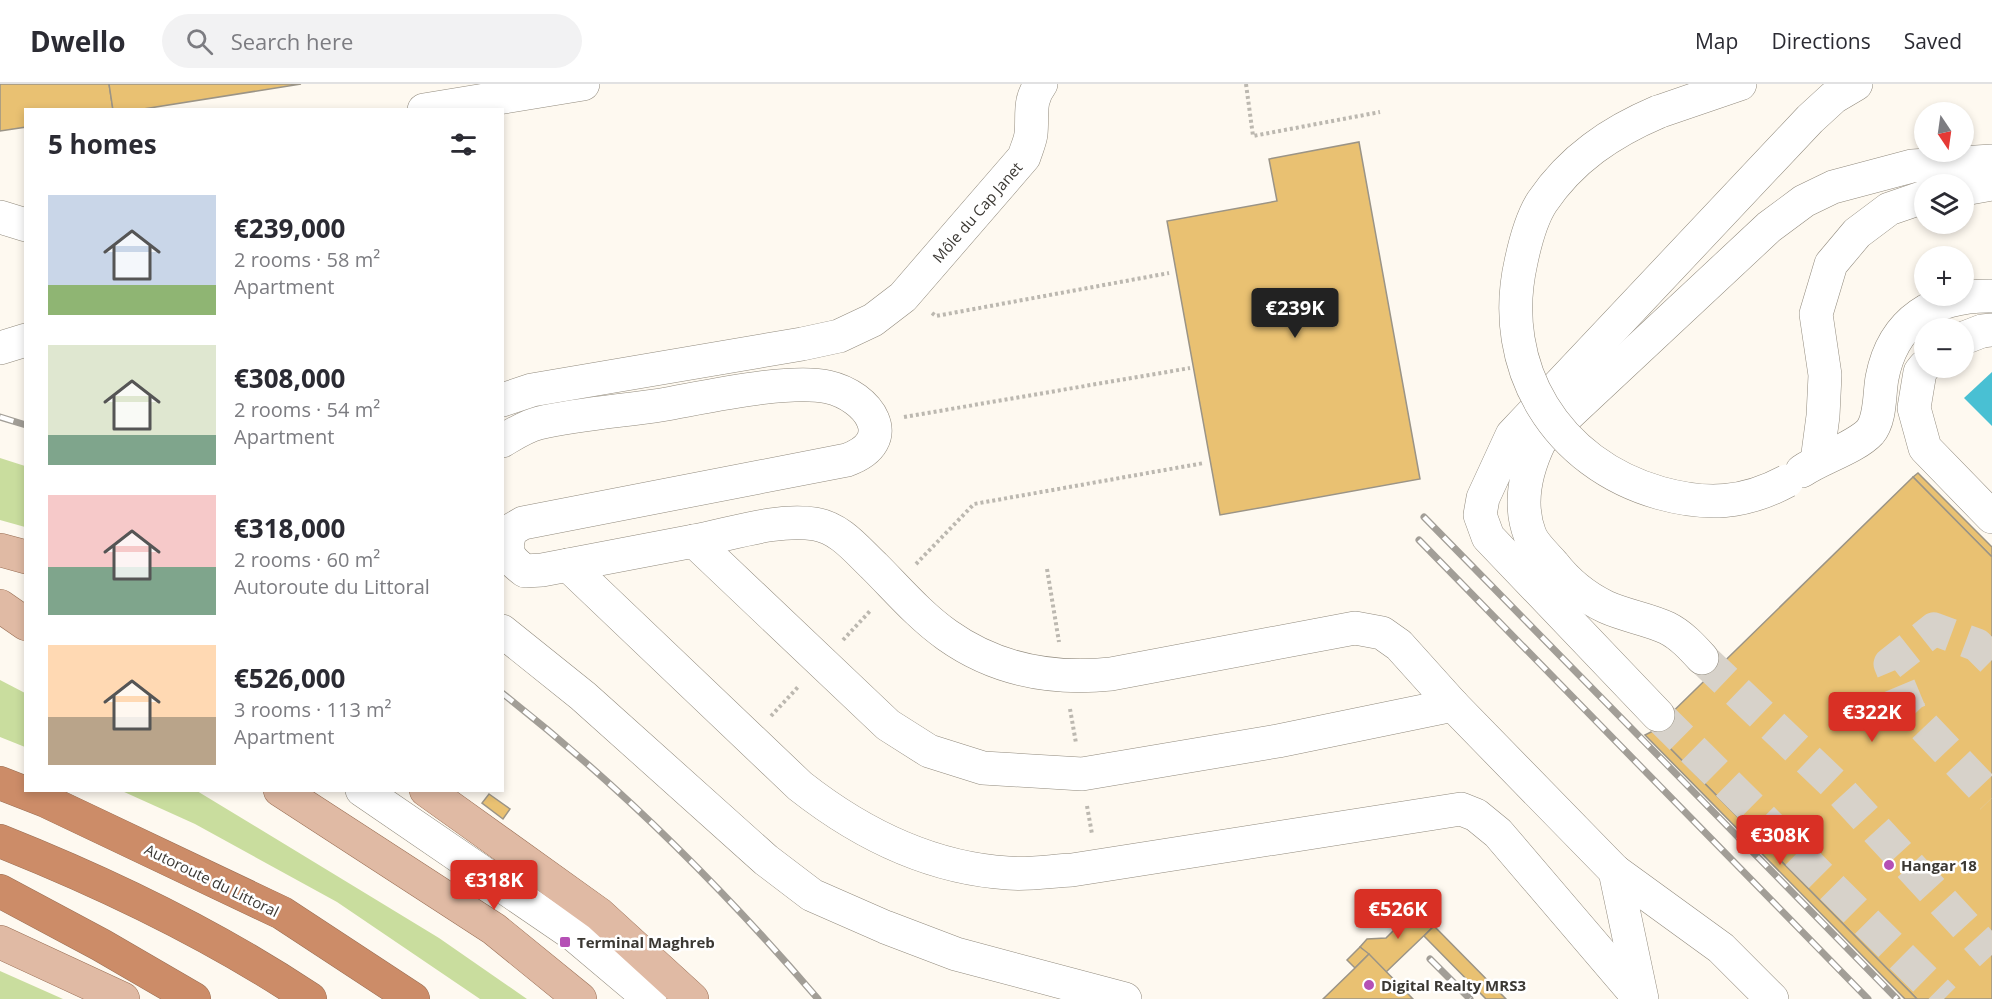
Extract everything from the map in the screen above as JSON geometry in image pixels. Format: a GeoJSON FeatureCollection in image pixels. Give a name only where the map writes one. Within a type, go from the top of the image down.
{"type":"FeatureCollection","features":[{"type":"Feature","properties":{"kind":"highway","name":"Autoroute du Littoral"},"geometry":{"type":"LineString","coordinates":[[0,783],[46,801],[282,913],[413,999]]}},
{"type":"Feature","properties":{"kind":"highway"},"geometry":{"type":"LineString","coordinates":[[0,841],[50,861],[198,931],[310,999]]}},
{"type":"Feature","properties":{"kind":"highway"},"geometry":{"type":"LineString","coordinates":[[0,891],[101,945],[194,999]]}},
{"type":"Feature","properties":{"kind":"main road"},"geometry":{"type":"LineString","coordinates":[[0,550],[24,556]]}},
{"type":"Feature","properties":{"kind":"main road"},"geometry":{"type":"LineString","coordinates":[[24,596],[12,596],[0,605],[24,623]]}},
{"type":"Feature","properties":{"kind":"main road"},"geometry":{"type":"LineString","coordinates":[[283,792],[494,928],[580,999]]}},
{"type":"Feature","properties":{"kind":"main road"},"geometry":{"type":"LineString","coordinates":[[429,792],[599,914],[692,999]]}},
{"type":"Feature","properties":{"kind":"main road"},"geometry":{"type":"LineString","coordinates":[[0,942],[123,999]]}},
{"type":"Feature","properties":{"kind":"street"},"geometry":{"type":"LineString","coordinates":[[436,108],[583,84]]}},
{"type":"Feature","properties":{"kind":"street","name":"Môle du Cap Janet"},"geometry":{"type":"LineString","coordinates":[[504,399],[532,390],[802,345],[839,336],[873,320],[903,297],[1024,157],[1031,134],[1029,114],[1033,96],[1041,84]]}},
{"type":"Feature","properties":{"kind":"street"},"geometry":{"type":"LineString","coordinates":[[1740,84],[1658,112],[1624,127],[1587,151],[1541,204],[1526,240],[1517,278],[1514,314],[1520,350],[1530,382],[1549,418],[1574,446],[1606,471],[1641,488],[1683,500],[1728,501],[1761,496],[1817,461],[1857,441],[1870,431],[1876,417],[1883,375],[1895,339],[1922,311],[1956,299],[1992,296]]}},
{"type":"Feature","properties":{"kind":"street"},"geometry":{"type":"LineString","coordinates":[[1658,715],[1488,537],[1480,515],[1483,498],[1512,435],[1809,119],[1834,97],[1856,84]]}},
{"type":"Feature","properties":{"kind":"street"},"geometry":{"type":"LineString","coordinates":[[1702,658],[1682,638],[1668,629],[1606,607],[1582,593],[1564,578],[1530,537],[1525,510],[1525,485],[1529,463],[1540,441],[1769,227],[1804,201],[1833,187],[1912,166],[1992,161]]}},
{"type":"Feature","properties":{"kind":"street"},"geometry":{"type":"LineString","coordinates":[[1974,187],[1992,184]]}},
{"type":"Feature","properties":{"kind":"street"},"geometry":{"type":"LineString","coordinates":[[1817,461],[1823,416],[1825,375],[1816,314],[1831,264],[1857,233],[1890,209],[1914,201]]}},
{"type":"Feature","properties":{"kind":"street"},"geometry":{"type":"LineString","coordinates":[[1974,334],[1992,330]]}},
{"type":"Feature","properties":{"kind":"street"},"geometry":{"type":"LineString","coordinates":[[0,348],[24,341]]}},
{"type":"Feature","properties":{"kind":"street"},"geometry":{"type":"LineString","coordinates":[[802,345],[809,386]]}},
{"type":"Feature","properties":{"kind":"street"},"geometry":{"type":"LineString","coordinates":[[1919,378],[1914,408],[1925,448],[1992,517]]}},
{"type":"Feature","properties":{"kind":"street"},"geometry":{"type":"LineString","coordinates":[[504,440],[538,423],[758,390],[809,386],[828,387],[849,396],[871,413],[875,434],[872,443],[863,454],[847,460],[523,523],[511,530],[506,546],[513,562],[525,571],[568,565],[782,524],[817,524],[842,535],[945,634],[970,650],[1005,666],[1065,677],[1111,674],[1356,628],[1382,633],[1399,645],[1453,705],[1615,871],[1721,948],[1772,999]]}},
{"type":"Feature","properties":{"kind":"street"},"geometry":{"type":"LineString","coordinates":[[694,541],[888,724],[929,751],[983,768],[1082,774],[1278,741],[1453,705]]}},
{"type":"Feature","properties":{"kind":"street"},"geometry":{"type":"LineString","coordinates":[[568,565],[800,786],[834,813],[902,850],[936,860],[1008,873],[1098,867],[1301,832],[1461,809],[1476,814],[1498,832],[1641,999]]}},
{"type":"Feature","properties":{"kind":"street"},"geometry":{"type":"LineString","coordinates":[[0,605],[24,610]]}},
{"type":"Feature","properties":{"kind":"street"},"geometry":{"type":"LineString","coordinates":[[504,633],[583,696],[766,860],[812,895],[885,927],[956,954],[1125,999]]}},
{"type":"Feature","properties":{"kind":"street"},"geometry":{"type":"LineString","coordinates":[[365,792],[574,934],[650,999]]}},
{"type":"Feature","properties":{"kind":"street"},"geometry":{"type":"LineString","coordinates":[[1615,871],[1641,999]]}},
{"type":"Feature","properties":{"kind":"path"},"geometry":{"type":"LineString","coordinates":[[1246,84],[1253,135],[1380,112]]}},
{"type":"Feature","properties":{"kind":"path"},"geometry":{"type":"LineString","coordinates":[[750,738],[974,504],[1204,463]]}},
{"type":"Feature","properties":{"kind":"path"},"geometry":{"type":"LineString","coordinates":[[1047,569],[1098,867]]}},
{"type":"Feature","properties":{"kind":"green space"},"geometry":{"type":"Polygon","coordinates":[[[0,458],[24,466],[24,527],[0,520],[0,458]]]}},
{"type":"Feature","properties":{"kind":"green space"},"geometry":{"type":"Polygon","coordinates":[[[0,680],[24,692],[24,747],[0,737],[0,680]]]}},
{"type":"Feature","properties":{"kind":"green space"},"geometry":{"type":"Polygon","coordinates":[[[124,792],[199,792],[439,938],[527,999],[480,999],[337,902],[195,824],[124,792]]]}},
{"type":"Feature","properties":{"kind":"green space"},"geometry":{"type":"Polygon","coordinates":[[[0,971],[63,999],[0,999],[0,971]]]}},
{"type":"Feature","properties":{"kind":"water"},"geometry":{"type":"Polygon","coordinates":[[[1992,372],[1992,426],[1964,398],[1992,372]]]}},
{"type":"Feature","properties":{"kind":"building"},"geometry":{"type":"Polygon","coordinates":[[[0,84],[109,84],[113,108],[24,108],[24,127],[0,131],[0,84]]]}},
{"type":"Feature","properties":{"kind":"building"},"geometry":{"type":"Polygon","coordinates":[[[109,84],[301,84],[150,108],[113,108],[109,84]]]}},
{"type":"Feature","properties":{"kind":"building"},"geometry":{"type":"Polygon","coordinates":[[[1359,142],[1420,479],[1220,515],[1167,221],[1277,201],[1269,159],[1359,142]]]}},
{"type":"Feature","properties":{"kind":"building"},"geometry":{"type":"Polygon","coordinates":[[[1918,473],[1992,547],[1992,557],[1913,477],[1918,473]]]}},
{"type":"Feature","properties":{"kind":"building","name":"Hangar 18"},"geometry":{"type":"Polygon","coordinates":[[[1913,477],[1992,557],[1992,999],[1917,999],[1653,731],[1913,477]]]}},
{"type":"Feature","properties":{"kind":"building"},"geometry":{"type":"Polygon","coordinates":[[[1653,731],[1917,999],[1905,999],[1645,735],[1653,731]]]}},
{"type":"Feature","properties":{"kind":"building"},"geometry":{"type":"Polygon","coordinates":[[[489,794],[510,809],[503,819],[482,803],[489,794]]]}},
{"type":"Feature","properties":{"kind":"building"},"geometry":{"type":"Polygon","coordinates":[[[1417,907],[1434,926],[1386,972],[1360,947],[1367,939],[1386,938],[1417,907]]]}},
{"type":"Feature","properties":{"kind":"building"},"geometry":{"type":"Polygon","coordinates":[[[1434,926],[1506,999],[1486,999],[1424,936],[1434,926]]]}},
{"type":"Feature","properties":{"kind":"building"},"geometry":{"type":"Polygon","coordinates":[[[1360,947],[1369,954],[1355,968],[1347,960],[1360,947]]]}},
{"type":"Feature","properties":{"kind":"building","name":"Digital Realty MRS3"},"geometry":{"type":"Polygon","coordinates":[[[1369,954],[1413,999],[1323,999],[1355,968],[1369,954]]]}},
{"type":"Feature","properties":{"kind":"tunnel"},"geometry":{"type":"LineString","coordinates":[[1992,660],[1977,645],[1934,629],[1890,664],[1910,712],[1992,798]]}},
{"type":"Feature","properties":{"kind":"tunnel"},"geometry":{"type":"LineString","coordinates":[[1702,658],[1837,787],[1992,955]]}},
{"type":"Feature","properties":{"kind":"tunnel"},"geometry":{"type":"LineString","coordinates":[[1658,715],[1944,999]]}},
{"type":"Feature","properties":{"kind":"railway"},"geometry":{"type":"LineString","coordinates":[[0,417],[24,424]]}},
{"type":"Feature","properties":{"kind":"railway"},"geometry":{"type":"LineString","coordinates":[[1424,517],[1897,999]]}},
{"type":"Feature","properties":{"kind":"railway"},"geometry":{"type":"LineString","coordinates":[[1419,540],[1868,999]]}},
{"type":"Feature","properties":{"kind":"railway"},"geometry":{"type":"LineString","coordinates":[[504,695],[587,763],[668,838],[782,957],[818,999]]}},
{"type":"Feature","properties":{"kind":"railway"},"geometry":{"type":"LineString","coordinates":[[1430,959],[1470,999]]}},
{"type":"Feature","properties":{"kind":"place","name":"Hangar 18"},"geometry":{"type":"Point","coordinates":[1889,865]}},
{"type":"Feature","properties":{"kind":"place","name":"Terminal Maghreb"},"geometry":{"type":"Point","coordinates":[565,942]}},
{"type":"Feature","properties":{"kind":"place","name":"Digital Realty MRS3"},"geometry":{"type":"Point","coordinates":[1369,985]}}]}
